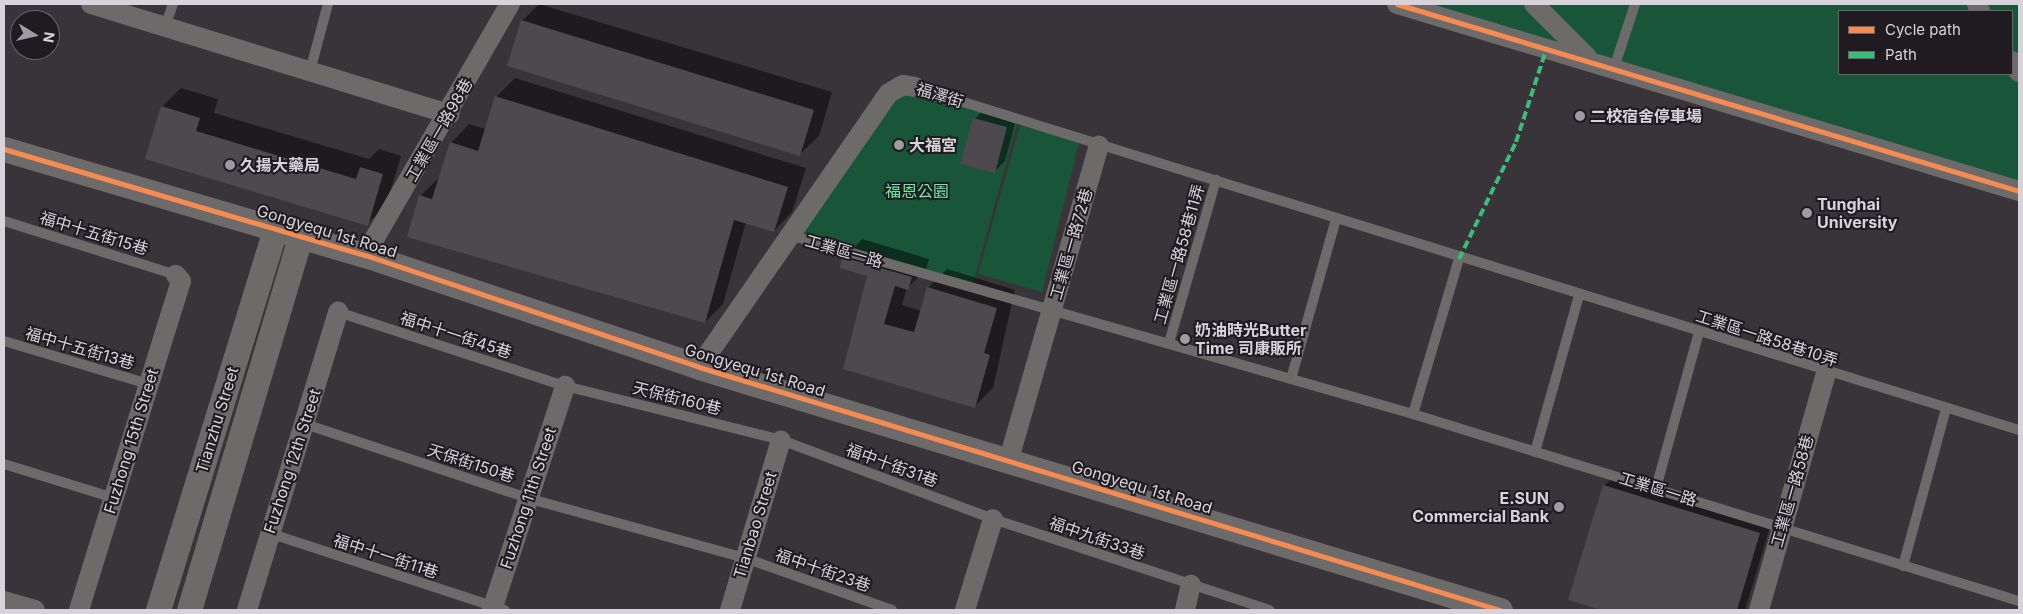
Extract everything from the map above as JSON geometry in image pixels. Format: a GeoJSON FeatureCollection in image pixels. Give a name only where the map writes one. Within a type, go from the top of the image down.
{"type":"FeatureCollection","features":[{"type":"Feature","properties":{"kind":"street"},"geometry":{"type":"LineString","coordinates":[[91,4],[449,114]]}},
{"type":"Feature","properties":{"kind":"street","name":"工業區一路98巷"},"geometry":{"type":"LineString","coordinates":[[365,255],[449,114],[510,4]]}},
{"type":"Feature","properties":{"kind":"street"},"geometry":{"type":"LineString","coordinates":[[1397,4],[1588,58],[1614,68],[2019,191]]}},
{"type":"Feature","properties":{"kind":"street"},"geometry":{"type":"LineString","coordinates":[[1534,4],[1588,58]]}},
{"type":"Feature","properties":{"kind":"street","name":"福澤街"},"geometry":{"type":"LineString","coordinates":[[793,236],[889,93],[903,85],[915,87]]}},
{"type":"Feature","properties":{"kind":"street","name":"工業區一路72巷"},"geometry":{"type":"LineString","coordinates":[[1009,459],[1099,146]]}},
{"type":"Feature","properties":{"kind":"street","name":"Gongyequ 1st Road"},"geometry":{"type":"LineString","coordinates":[[4,149],[365,255],[699,367],[1009,459],[1500,610]]}},
{"type":"Feature","properties":{"kind":"street","name":"Tianzhu Street"},"geometry":{"type":"LineString","coordinates":[[158,610],[275,229]]}},
{"type":"Feature","properties":{"kind":"street","name":"工業區一路"},"geometry":{"type":"LineString","coordinates":[[699,367],[793,236]]}},
{"type":"Feature","properties":{"kind":"street","name":"Tianzhu Street"},"geometry":{"type":"LineString","coordinates":[[189,610],[300,237]]}},
{"type":"Feature","properties":{"kind":"street","name":"Fuzhong 15th Street"},"geometry":{"type":"LineString","coordinates":[[79,610],[181,280],[176,275]]}},
{"type":"Feature","properties":{"kind":"street","name":"Fuzhong 12th Street"},"geometry":{"type":"LineString","coordinates":[[247,610],[338,312]]}},
{"type":"Feature","properties":{"kind":"street","name":"工業區一路58巷"},"geometry":{"type":"LineString","coordinates":[[1759,610],[1781,526],[1826,372]]}},
{"type":"Feature","properties":{"kind":"street","name":"Fuzhong 11th Street"},"geometry":{"type":"LineString","coordinates":[[497,609],[527,498],[565,386]]}},
{"type":"Feature","properties":{"kind":"street","name":"Tianbao Street"},"geometry":{"type":"LineString","coordinates":[[730,610],[781,440]]}},
{"type":"Feature","properties":{"kind":"street"},"geometry":{"type":"LineString","coordinates":[[964,610],[993,519]]}},
{"type":"Feature","properties":{"kind":"street"},"geometry":{"type":"LineString","coordinates":[[1185,610],[1191,586]]}},
{"type":"Feature","properties":{"kind":"street"},"geometry":{"type":"LineString","coordinates":[[4,601],[35,610]]}},
{"type":"Feature","properties":{"kind":"lane"},"geometry":{"type":"LineString","coordinates":[[165,27],[173,4]]}},
{"type":"Feature","properties":{"kind":"lane"},"geometry":{"type":"LineString","coordinates":[[310,71],[328,4]]}},
{"type":"Feature","properties":{"kind":"lane"},"geometry":{"type":"LineString","coordinates":[[1614,68],[1636,4]]}},
{"type":"Feature","properties":{"kind":"lane","name":"福澤街"},"geometry":{"type":"LineString","coordinates":[[915,87],[1099,146]]}},
{"type":"Feature","properties":{"kind":"lane"},"geometry":{"type":"LineString","coordinates":[[1099,146],[1216,180]]}},
{"type":"Feature","properties":{"kind":"lane","name":"工業區一路58巷11弄"},"geometry":{"type":"LineString","coordinates":[[1169,343],[1216,180],[1459,259],[1579,295]]}},
{"type":"Feature","properties":{"kind":"lane"},"geometry":{"type":"LineString","coordinates":[[1291,378],[1336,219]]}},
{"type":"Feature","properties":{"kind":"lane","name":"福中十五街15巷"},"geometry":{"type":"LineString","coordinates":[[4,221],[176,275]]}},
{"type":"Feature","properties":{"kind":"lane","name":"工業區一路"},"geometry":{"type":"LineString","coordinates":[[793,236],[1052,308]]}},
{"type":"Feature","properties":{"kind":"lane"},"geometry":{"type":"LineString","coordinates":[[1413,414],[1459,259]]}},
{"type":"Feature","properties":{"kind":"lane"},"geometry":{"type":"LineString","coordinates":[[1535,452],[1579,295]]}},
{"type":"Feature","properties":{"kind":"lane","name":"工業區一路58巷10弄"},"geometry":{"type":"LineString","coordinates":[[1579,295],[2019,430]]}},
{"type":"Feature","properties":{"kind":"lane","name":"工業區一路58巷11弄"},"geometry":{"type":"LineString","coordinates":[[1052,308],[1413,414],[1535,452]]}},
{"type":"Feature","properties":{"kind":"lane","name":"福中十一街45巷"},"geometry":{"type":"LineString","coordinates":[[338,312],[565,386]]}},
{"type":"Feature","properties":{"kind":"lane"},"geometry":{"type":"LineString","coordinates":[[1656,488],[1699,332]]}},
{"type":"Feature","properties":{"kind":"lane","name":"福中十五街13巷"},"geometry":{"type":"LineString","coordinates":[[4,341],[148,384]]}},
{"type":"Feature","properties":{"kind":"lane","name":"天保街160巷"},"geometry":{"type":"LineString","coordinates":[[565,386],[781,440]]}},
{"type":"Feature","properties":{"kind":"lane"},"geometry":{"type":"LineString","coordinates":[[1903,566],[1946,409]]}},
{"type":"Feature","properties":{"kind":"lane","name":"天保街150巷"},"geometry":{"type":"LineString","coordinates":[[305,424],[527,498],[745,558]]}},
{"type":"Feature","properties":{"kind":"lane","name":"福中十街31巷"},"geometry":{"type":"LineString","coordinates":[[781,440],[993,519]]}},
{"type":"Feature","properties":{"kind":"lane","name":"工業區一路"},"geometry":{"type":"LineString","coordinates":[[1535,452],[1781,526]]}},
{"type":"Feature","properties":{"kind":"lane"},"geometry":{"type":"LineString","coordinates":[[4,464],[114,498]]}},
{"type":"Feature","properties":{"kind":"lane","name":"福中九街33巷"},"geometry":{"type":"LineString","coordinates":[[993,519],[1191,586],[1269,610]]}},
{"type":"Feature","properties":{"kind":"lane"},"geometry":{"type":"LineString","coordinates":[[1781,526],[2019,601]]}},
{"type":"Feature","properties":{"kind":"lane","name":"福中十一街11巷"},"geometry":{"type":"LineString","coordinates":[[270,533],[497,609]]}},
{"type":"Feature","properties":{"kind":"lane","name":"福中十街23巷"},"geometry":{"type":"LineString","coordinates":[[745,558],[892,610]]}},
{"type":"Feature","properties":{"kind":"green space"},"geometry":{"type":"Polygon","coordinates":[[[1397,4],[2019,4],[2019,190],[1397,4]]]}},
{"type":"Feature","properties":{"kind":"green space","name":"福恩公園"},"geometry":{"type":"Polygon","coordinates":[[[903,85],[1019,116],[972,288],[793,236],[903,85]]]}},
{"type":"Feature","properties":{"kind":"green space"},"geometry":{"type":"Polygon","coordinates":[[[1021,122],[1080,139],[1042,292],[978,274],[1021,122]]]}},
{"type":"Feature","properties":{"kind":"building"},"geometry":{"type":"Polygon","coordinates":[[[521,20],[814,110],[800,156],[507,66],[521,20]]]}},
{"type":"Feature","properties":{"kind":"building"},"geometry":{"type":"Polygon","coordinates":[[[495,96],[788,187],[774,232],[734,220],[705,323],[407,237],[419,195],[432,199],[450,142],[478,151],[495,96]]]}},
{"type":"Feature","properties":{"kind":"building"},"geometry":{"type":"Polygon","coordinates":[[[161,106],[200,118],[196,131],[356,179],[360,167],[383,174],[368,226],[145,159],[161,106]]]}},
{"type":"Feature","properties":{"kind":"building"},"geometry":{"type":"Polygon","coordinates":[[[973,118],[1007,127],[995,173],[960,164],[973,118]]]}},
{"type":"Feature","properties":{"kind":"building"},"geometry":{"type":"Polygon","coordinates":[[[842,257],[912,277],[908,290],[895,286],[884,324],[914,332],[927,287],[997,308],[984,353],[990,355],[975,408],[843,369],[867,276],[840,268],[842,257]]]}},
{"type":"Feature","properties":{"kind":"building"},"geometry":{"type":"Polygon","coordinates":[[[1603,485],[1760,533],[1737,610],[1601,610],[1568,600],[1603,485]]]}},
{"type":"Feature","properties":{"kind":"marked path"},"geometry":{"type":"LineString","coordinates":[[1459,259],[1516,142],[1547,47]]}},
{"type":"Feature","properties":{"kind":"cycle path"},"geometry":{"type":"LineString","coordinates":[[1397,4],[2019,191]]}},
{"type":"Feature","properties":{"kind":"cycle path"},"geometry":{"type":"LineString","coordinates":[[4,149],[365,255],[699,367],[1500,610]]}},
{"type":"Feature","properties":{"kind":"place","name":"二校宿舍停車場"},"geometry":{"type":"Point","coordinates":[1580,116]}},
{"type":"Feature","properties":{"kind":"place","name":"大福宮"},"geometry":{"type":"Point","coordinates":[899,145]}},
{"type":"Feature","properties":{"kind":"place","name":"久揚大藥局"},"geometry":{"type":"Point","coordinates":[230,165]}},
{"type":"Feature","properties":{"kind":"place","name":"Tunghai University"},"geometry":{"type":"Point","coordinates":[1807,213]}},
{"type":"Feature","properties":{"kind":"place","name":"奶油時光Butter Time 司康販所"},"geometry":{"type":"Point","coordinates":[1185,339]}},
{"type":"Feature","properties":{"kind":"place","name":"E.SUN Commercial Bank"},"geometry":{"type":"Point","coordinates":[1559,507]}}]}
